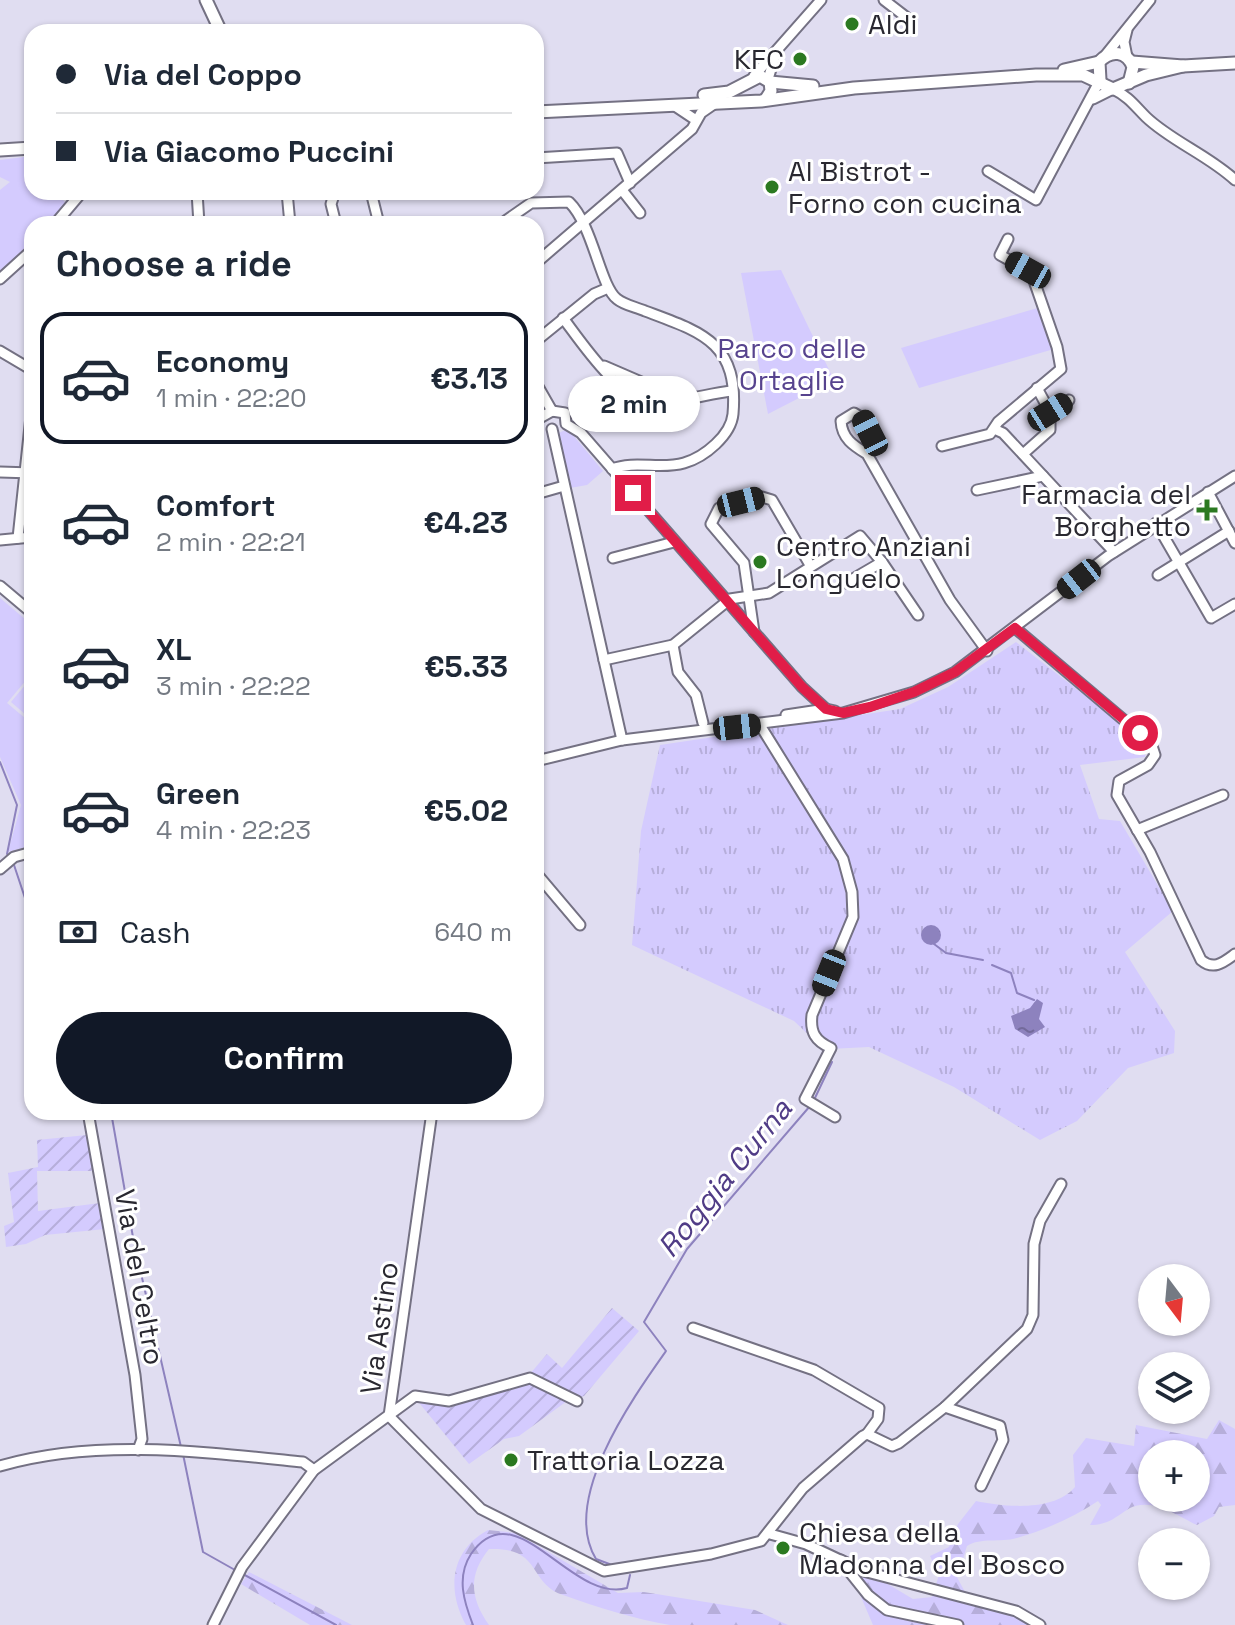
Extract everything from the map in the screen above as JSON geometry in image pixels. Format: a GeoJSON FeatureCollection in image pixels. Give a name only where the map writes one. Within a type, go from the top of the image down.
{"type":"FeatureCollection","features":[{"type":"Feature","properties":{"kind":"main road"},"geometry":{"type":"LineString","coordinates":[[206,1],[212,24]]}},
{"type":"Feature","properties":{"kind":"main road"},"geometry":{"type":"LineString","coordinates":[[206,1],[217,24]]}},
{"type":"Feature","properties":{"kind":"main road"},"geometry":{"type":"LineString","coordinates":[[1036,75],[1102,60],[1111,53],[1146,66],[1235,63]]}},
{"type":"Feature","properties":{"kind":"main road"},"geometry":{"type":"LineString","coordinates":[[1129,59],[1134,73],[1129,83]]}},
{"type":"Feature","properties":{"kind":"main road"},"geometry":{"type":"LineString","coordinates":[[1100,80],[1102,60]]}},
{"type":"Feature","properties":{"kind":"main road"},"geometry":{"type":"LineString","coordinates":[[580,109],[629,101],[751,100],[854,88],[1036,75],[1083,75],[1100,80],[1113,89],[1183,66]]}},
{"type":"Feature","properties":{"kind":"main road"},"geometry":{"type":"LineString","coordinates":[[750,81],[751,100]]}},
{"type":"Feature","properties":{"kind":"main road"},"geometry":{"type":"LineString","coordinates":[[544,111],[698,103],[716,98],[750,81],[769,81],[790,87],[854,88]]}},
{"type":"Feature","properties":{"kind":"main road"},"geometry":{"type":"LineString","coordinates":[[766,99],[771,91],[769,81]]}},
{"type":"Feature","properties":{"kind":"main road"},"geometry":{"type":"LineString","coordinates":[[0,150],[24,148]]}},
{"type":"Feature","properties":{"kind":"street"},"geometry":{"type":"LineString","coordinates":[[750,81],[821,0]]}},
{"type":"Feature","properties":{"kind":"street"},"geometry":{"type":"LineString","coordinates":[[884,0],[906,17]]}},
{"type":"Feature","properties":{"kind":"street"},"geometry":{"type":"LineString","coordinates":[[1102,60],[1150,0]]}},
{"type":"Feature","properties":{"kind":"street"},"geometry":{"type":"LineString","coordinates":[[1128,26],[1124,42],[1129,59]]}},
{"type":"Feature","properties":{"kind":"street"},"geometry":{"type":"LineString","coordinates":[[769,81],[777,50]]}},
{"type":"Feature","properties":{"kind":"street"},"geometry":{"type":"LineString","coordinates":[[988,171],[1036,200],[1093,99],[1100,80]]}},
{"type":"Feature","properties":{"kind":"street"},"geometry":{"type":"LineString","coordinates":[[1129,83],[1131,98]]}},
{"type":"Feature","properties":{"kind":"street"},"geometry":{"type":"LineString","coordinates":[[1093,99],[1113,89],[1131,98],[1147,118],[1214,160],[1235,180]]}},
{"type":"Feature","properties":{"kind":"street"},"geometry":{"type":"LineString","coordinates":[[544,256],[687,134],[716,98]]}},
{"type":"Feature","properties":{"kind":"street"},"geometry":{"type":"LineString","coordinates":[[687,134],[698,103]]}},
{"type":"Feature","properties":{"kind":"street"},"geometry":{"type":"LineString","coordinates":[[672,104],[686,110],[693,118]]}},
{"type":"Feature","properties":{"kind":"street"},"geometry":{"type":"LineString","coordinates":[[544,158],[617,153],[626,187],[640,213]]}},
{"type":"Feature","properties":{"kind":"street"},"geometry":{"type":"LineString","coordinates":[[62,216],[75,200]]}},
{"type":"Feature","properties":{"kind":"street"},"geometry":{"type":"LineString","coordinates":[[510,216],[523,205],[554,200],[569,202],[584,223],[608,288],[617,300],[712,339],[723,354],[731,391],[730,428],[724,436],[691,460],[612,469]]}},
{"type":"Feature","properties":{"kind":"street"},"geometry":{"type":"LineString","coordinates":[[942,446],[990,434],[1059,371],[1061,362],[1031,272],[1000,255],[1008,239]]}},
{"type":"Feature","properties":{"kind":"street"},"geometry":{"type":"LineString","coordinates":[[0,279],[24,257]]}},
{"type":"Feature","properties":{"kind":"street"},"geometry":{"type":"LineString","coordinates":[[544,334],[594,294],[608,288]]}},
{"type":"Feature","properties":{"kind":"street"},"geometry":{"type":"LineString","coordinates":[[563,318],[600,365],[624,390],[638,399],[681,399],[731,391]]}},
{"type":"Feature","properties":{"kind":"street"},"geometry":{"type":"LineString","coordinates":[[0,351],[24,365]]}},
{"type":"Feature","properties":{"kind":"street"},"geometry":{"type":"LineString","coordinates":[[600,365],[681,399]]}},
{"type":"Feature","properties":{"kind":"street"},"geometry":{"type":"LineString","coordinates":[[1023,454],[1050,430],[1050,412],[1037,388]]}},
{"type":"Feature","properties":{"kind":"street"},"geometry":{"type":"LineString","coordinates":[[1050,412],[1069,400]]}},
{"type":"Feature","properties":{"kind":"street"},"geometry":{"type":"LineString","coordinates":[[544,404],[622,740]]}},
{"type":"Feature","properties":{"kind":"street"},"geometry":{"type":"LineString","coordinates":[[544,421],[565,413],[566,424]]}},
{"type":"Feature","properties":{"kind":"street"},"geometry":{"type":"LineString","coordinates":[[550,420],[560,429],[566,424]]}},
{"type":"Feature","properties":{"kind":"street"},"geometry":{"type":"LineString","coordinates":[[566,424],[581,433],[726,602],[802,687],[826,709]]}},
{"type":"Feature","properties":{"kind":"street"},"geometry":{"type":"LineString","coordinates":[[994,429],[1003,433],[1114,552]]}},
{"type":"Feature","properties":{"kind":"street"},"geometry":{"type":"LineString","coordinates":[[867,454],[950,600],[987,651]]}},
{"type":"Feature","properties":{"kind":"street"},"geometry":{"type":"LineString","coordinates":[[0,472],[24,473]]}},
{"type":"Feature","properties":{"kind":"street"},"geometry":{"type":"LineString","coordinates":[[977,490],[1043,476]]}},
{"type":"Feature","properties":{"kind":"street"},"geometry":{"type":"LineString","coordinates":[[544,759],[622,740],[843,713],[914,692],[955,672],[987,651],[1114,552],[1235,476]]}},
{"type":"Feature","properties":{"kind":"street"},"geometry":{"type":"LineString","coordinates":[[544,492],[564,486]]}},
{"type":"Feature","properties":{"kind":"street"},"geometry":{"type":"LineString","coordinates":[[1208,492],[1235,543]]}},
{"type":"Feature","properties":{"kind":"street"},"geometry":{"type":"LineString","coordinates":[[15,538],[24,493]]}},
{"type":"Feature","properties":{"kind":"street"},"geometry":{"type":"LineString","coordinates":[[754,633],[744,563],[711,524],[719,508],[762,497],[772,500],[810,565]]}},
{"type":"Feature","properties":{"kind":"street"},"geometry":{"type":"LineString","coordinates":[[1156,523],[1211,618],[1235,604]]}},
{"type":"Feature","properties":{"kind":"street"},"geometry":{"type":"LineString","coordinates":[[1158,575],[1229,531]]}},
{"type":"Feature","properties":{"kind":"street"},"geometry":{"type":"LineString","coordinates":[[604,660],[673,645],[726,602],[769,593],[860,536],[918,615]]}},
{"type":"Feature","properties":{"kind":"street"},"geometry":{"type":"LineString","coordinates":[[0,539],[24,537]]}},
{"type":"Feature","properties":{"kind":"street"},"geometry":{"type":"LineString","coordinates":[[613,558],[674,542]]}},
{"type":"Feature","properties":{"kind":"street"},"geometry":{"type":"LineString","coordinates":[[846,583],[882,562]]}},
{"type":"Feature","properties":{"kind":"street"},"geometry":{"type":"LineString","coordinates":[[0,586],[24,606]]}},
{"type":"Feature","properties":{"kind":"street"},"geometry":{"type":"LineString","coordinates":[[1015,628],[1153,746],[1155,755],[1151,763],[1122,778],[1116,788],[1197,952],[1210,966],[1220,965],[1235,954]]}},
{"type":"Feature","properties":{"kind":"street"},"geometry":{"type":"LineString","coordinates":[[673,645],[678,672],[696,695],[703,723]]}},
{"type":"Feature","properties":{"kind":"street"},"geometry":{"type":"LineString","coordinates":[[776,721],[797,712],[803,700],[802,687]]}},
{"type":"Feature","properties":{"kind":"street"},"geometry":{"type":"LineString","coordinates":[[737,727],[797,712],[826,709],[843,713]]}},
{"type":"Feature","properties":{"kind":"street"},"geometry":{"type":"LineString","coordinates":[[760,725],[843,859],[852,892],[853,917],[812,1015],[811,1028],[815,1038],[831,1048],[805,1099],[835,1117]]}},
{"type":"Feature","properties":{"kind":"street"},"geometry":{"type":"LineString","coordinates":[[1137,830],[1223,795]]}},
{"type":"Feature","properties":{"kind":"street"},"geometry":{"type":"LineString","coordinates":[[0,869],[14,857],[24,854]]}},
{"type":"Feature","properties":{"kind":"street"},"geometry":{"type":"LineString","coordinates":[[544,882],[580,925]]}},
{"type":"Feature","properties":{"kind":"street","name":"Via del Celtro"},"geometry":{"type":"LineString","coordinates":[[89,1120],[135,1375],[142,1439],[138,1450]]}},
{"type":"Feature","properties":{"kind":"street","name":"Via Astino"},"geometry":{"type":"LineString","coordinates":[[213,1625],[242,1567],[314,1470],[389,1416],[431,1120]]}},
{"type":"Feature","properties":{"kind":"street"},"geometry":{"type":"LineString","coordinates":[[867,1434],[892,1446],[899,1443],[945,1407],[1031,1323],[1034,1244],[1040,1221],[1061,1184]]}},
{"type":"Feature","properties":{"kind":"street"},"geometry":{"type":"LineString","coordinates":[[577,1401],[530,1378],[449,1401],[415,1396],[389,1416],[481,1509],[604,1571],[746,1547],[770,1534],[803,1488],[867,1434],[878,1419],[879,1408],[835,1380],[693,1328]]}},
{"type":"Feature","properties":{"kind":"street"},"geometry":{"type":"LineString","coordinates":[[945,1407],[999,1423],[1003,1440],[981,1486]]}},
{"type":"Feature","properties":{"kind":"street"},"geometry":{"type":"LineString","coordinates":[[0,1466],[52,1454],[138,1450],[303,1462],[314,1470]]}},
{"type":"Feature","properties":{"kind":"street"},"geometry":{"type":"LineString","coordinates":[[770,1534],[806,1544],[863,1571],[1016,1611],[1040,1625]]}},
{"type":"Feature","properties":{"kind":"street"},"geometry":{"type":"LineString","coordinates":[[840,1560],[868,1595],[887,1610],[958,1625]]}},
{"type":"Feature","properties":{"kind":"green space"},"geometry":{"type":"Polygon","coordinates":[[[24,157],[24,200],[63,200],[68,205],[58,216],[24,216],[24,253],[0,276],[0,190],[10,182],[0,177],[0,160],[24,157]]]}},
{"type":"Feature","properties":{"kind":"green space","name":"Parco delle Ortaglie"},"geometry":{"type":"Polygon","coordinates":[[[781,270],[834,380],[768,414],[741,273],[781,270]]]}},
{"type":"Feature","properties":{"kind":"green space"},"geometry":{"type":"Polygon","coordinates":[[[1041,307],[1054,349],[919,388],[901,348],[1041,307]]]}},
{"type":"Feature","properties":{"kind":"green space"},"geometry":{"type":"Polygon","coordinates":[[[568,429],[603,471],[587,485],[570,488],[556,434],[568,429]]]}},
{"type":"Feature","properties":{"kind":"green space"},"geometry":{"type":"Polygon","coordinates":[[[0,598],[24,618],[24,683],[7,703],[24,717],[24,847],[8,852],[21,805],[0,757],[0,598]]]}},
{"type":"Feature","properties":{"kind":"green space"},"geometry":{"type":"Polygon","coordinates":[[[1016,642],[1146,743],[1145,757],[1080,765],[1099,819],[1120,821],[1173,911],[1125,952],[1175,1031],[1174,1053],[1128,1068],[1077,1121],[1040,1140],[954,1087],[869,1047],[829,1049],[816,1042],[794,1021],[632,945],[641,831],[660,745],[900,709],[948,687],[1016,642]]]}},
{"type":"Feature","properties":{"kind":"green space"},"geometry":{"type":"Polygon","coordinates":[[[24,687],[24,713],[11,702],[24,687]]]}},
{"type":"Feature","properties":{"kind":"green space"},"geometry":{"type":"Polygon","coordinates":[[[87,1135],[92,1171],[37,1171],[38,1211],[100,1203],[105,1229],[45,1235],[26,1244],[6,1247],[4,1226],[14,1222],[8,1173],[38,1167],[37,1140],[87,1135]]]}},
{"type":"Feature","properties":{"kind":"green space"},"geometry":{"type":"Polygon","coordinates":[[[612,1308],[639,1331],[584,1396],[567,1401],[519,1436],[504,1439],[469,1464],[416,1399],[446,1405],[523,1382],[547,1354],[562,1368],[612,1308]]]}},
{"type":"Feature","properties":{"kind":"green space"},"geometry":{"type":"Polygon","coordinates":[[[1219,1420],[1235,1429],[1235,1505],[1219,1507],[1214,1516],[1197,1525],[1171,1512],[1210,1512],[1210,1440],[1138,1440],[1138,1505],[1107,1522],[1090,1525],[1101,1505],[1098,1501],[1069,1518],[1028,1535],[967,1546],[961,1565],[952,1568],[971,1603],[1041,1625],[873,1625],[861,1597],[861,1576],[881,1580],[913,1599],[932,1597],[939,1575],[930,1556],[949,1547],[958,1524],[976,1501],[1028,1506],[1055,1501],[1075,1487],[1073,1455],[1086,1438],[1134,1446],[1136,1425],[1207,1439],[1219,1420]]]}},
{"type":"Feature","properties":{"kind":"green space"},"geometry":{"type":"Polygon","coordinates":[[[488,1530],[516,1533],[618,1593],[644,1592],[755,1610],[788,1625],[670,1625],[629,1616],[563,1595],[544,1582],[527,1560],[518,1554],[489,1549],[477,1568],[474,1587],[478,1605],[489,1625],[466,1625],[456,1598],[456,1572],[466,1548],[488,1530]]]}},
{"type":"Feature","properties":{"kind":"green space"},"geometry":{"type":"Polygon","coordinates":[[[249,1572],[352,1625],[310,1625],[241,1584],[249,1572]]]}},
{"type":"Feature","properties":{"kind":"water"},"geometry":{"type":"Polygon","coordinates":[[[931,925],[938,928],[941,935],[938,942],[931,945],[924,942],[921,935],[924,928],[931,925]]]}},
{"type":"Feature","properties":{"kind":"water"},"geometry":{"type":"Polygon","coordinates":[[[1037,999],[1043,1003],[1039,1019],[1045,1027],[1028,1037],[1015,1029],[1011,1016],[1030,1008],[1037,999]]]}},
{"type":"Feature","properties":{"kind":"waterway","name":"Roggia Curna"},"geometry":{"type":"LineString","coordinates":[[0,762],[17,805],[7,854]]}},
{"type":"Feature","properties":{"kind":"waterway","name":"Roggia Curna"},"geometry":{"type":"LineString","coordinates":[[14,865],[24,895]]}},
{"type":"Feature","properties":{"kind":"waterway"},"geometry":{"type":"LineString","coordinates":[[934,944],[946,953],[983,960]]}},
{"type":"Feature","properties":{"kind":"waterway"},"geometry":{"type":"LineString","coordinates":[[992,965],[1011,973],[1017,993],[1034,1000]]}},
{"type":"Feature","properties":{"kind":"waterway","name":"Roggia Curna"},"geometry":{"type":"LineString","coordinates":[[814,1100],[832,1062]]}},
{"type":"Feature","properties":{"kind":"waterway","name":"Roggia Curna"},"geometry":{"type":"LineString","coordinates":[[612,1565],[596,1559],[587,1535],[587,1508],[593,1480],[619,1422],[666,1351],[644,1322],[687,1249],[810,1106]]}},
{"type":"Feature","properties":{"kind":"waterway","name":"Roggia Curna"},"geometry":{"type":"LineString","coordinates":[[112,1120],[134,1243],[181,1447]]}},
{"type":"Feature","properties":{"kind":"waterway","name":"Roggia Curna"},"geometry":{"type":"LineString","coordinates":[[183,1454],[203,1552],[235,1570]]}},
{"type":"Feature","properties":{"kind":"waterway","name":"Roggia Curna"},"geometry":{"type":"LineString","coordinates":[[473,1625],[464,1598],[464,1572],[471,1554],[488,1537],[506,1534],[525,1540],[585,1580],[606,1588],[627,1588],[630,1575]]}},
{"type":"Feature","properties":{"kind":"waterway","name":"Roggia Curna"},"geometry":{"type":"LineString","coordinates":[[241,1573],[336,1625]]}},
{"type":"Feature","properties":{"kind":"place","name":"Aldi"},"geometry":{"type":"Point","coordinates":[852,24]}},
{"type":"Feature","properties":{"kind":"place","name":"KFC"},"geometry":{"type":"Point","coordinates":[800,59]}},
{"type":"Feature","properties":{"kind":"place","name":"Al Bistrot - Forno con cucina"},"geometry":{"type":"Point","coordinates":[772,187]}},
{"type":"Feature","properties":{"kind":"place","name":"Farmacia del Borghetto"},"geometry":{"type":"Point","coordinates":[1207,510]}},
{"type":"Feature","properties":{"kind":"place","name":"Centro Anziani Longuelo"},"geometry":{"type":"Point","coordinates":[760,562]}},
{"type":"Feature","properties":{"kind":"place","name":"Trattoria Lozza"},"geometry":{"type":"Point","coordinates":[511,1460]}},
{"type":"Feature","properties":{"kind":"place","name":"Chiesa della Madonna del Bosco"},"geometry":{"type":"Point","coordinates":[783,1548]}},
{"type":"Feature","properties":{"kind":"route"},"geometry":{"type":"LineString","coordinates":[[633,493],[717,592],[802,687],[826,709],[843,713],[914,692],[955,672],[1015,628],[1140,733]]}}]}
